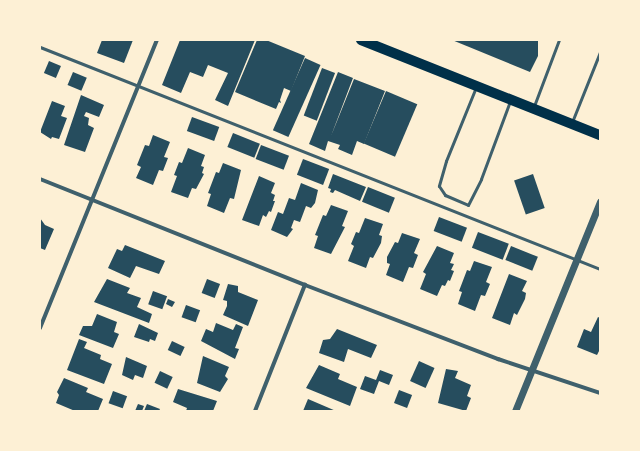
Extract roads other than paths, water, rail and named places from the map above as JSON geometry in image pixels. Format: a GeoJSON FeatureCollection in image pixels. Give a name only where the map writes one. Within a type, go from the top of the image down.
{"type":"FeatureCollection","features":[{"type":"Feature","properties":{"kind":"main road"},"geometry":{"type":"LineString","coordinates":[[362,40],[600,135]]}},
{"type":"Feature","properties":{"kind":"street"},"geometry":{"type":"LineString","coordinates":[[40,328],[157,40]]}},
{"type":"Feature","properties":{"kind":"street"},"geometry":{"type":"LineString","coordinates":[[40,179],[305,286],[532,371],[600,393]]}},
{"type":"Feature","properties":{"kind":"street"},"geometry":{"type":"LineString","coordinates":[[515,411],[600,202]]}},
{"type":"Feature","properties":{"kind":"street"},"geometry":{"type":"LineString","coordinates":[[255,411],[305,286]]}},
{"type":"Feature","properties":{"kind":"lane"},"geometry":{"type":"LineString","coordinates":[[533,108],[559,40]]}},
{"type":"Feature","properties":{"kind":"lane"},"geometry":{"type":"LineString","coordinates":[[40,46],[600,269]]}},
{"type":"Feature","properties":{"kind":"lane"},"geometry":{"type":"LineString","coordinates":[[571,123],[600,52]]}},
{"type":"Feature","properties":{"kind":"lane"},"geometry":{"type":"LineString","coordinates":[[477,86],[446,161],[439,186],[445,195],[468,205],[481,179],[510,99]]}}]}
